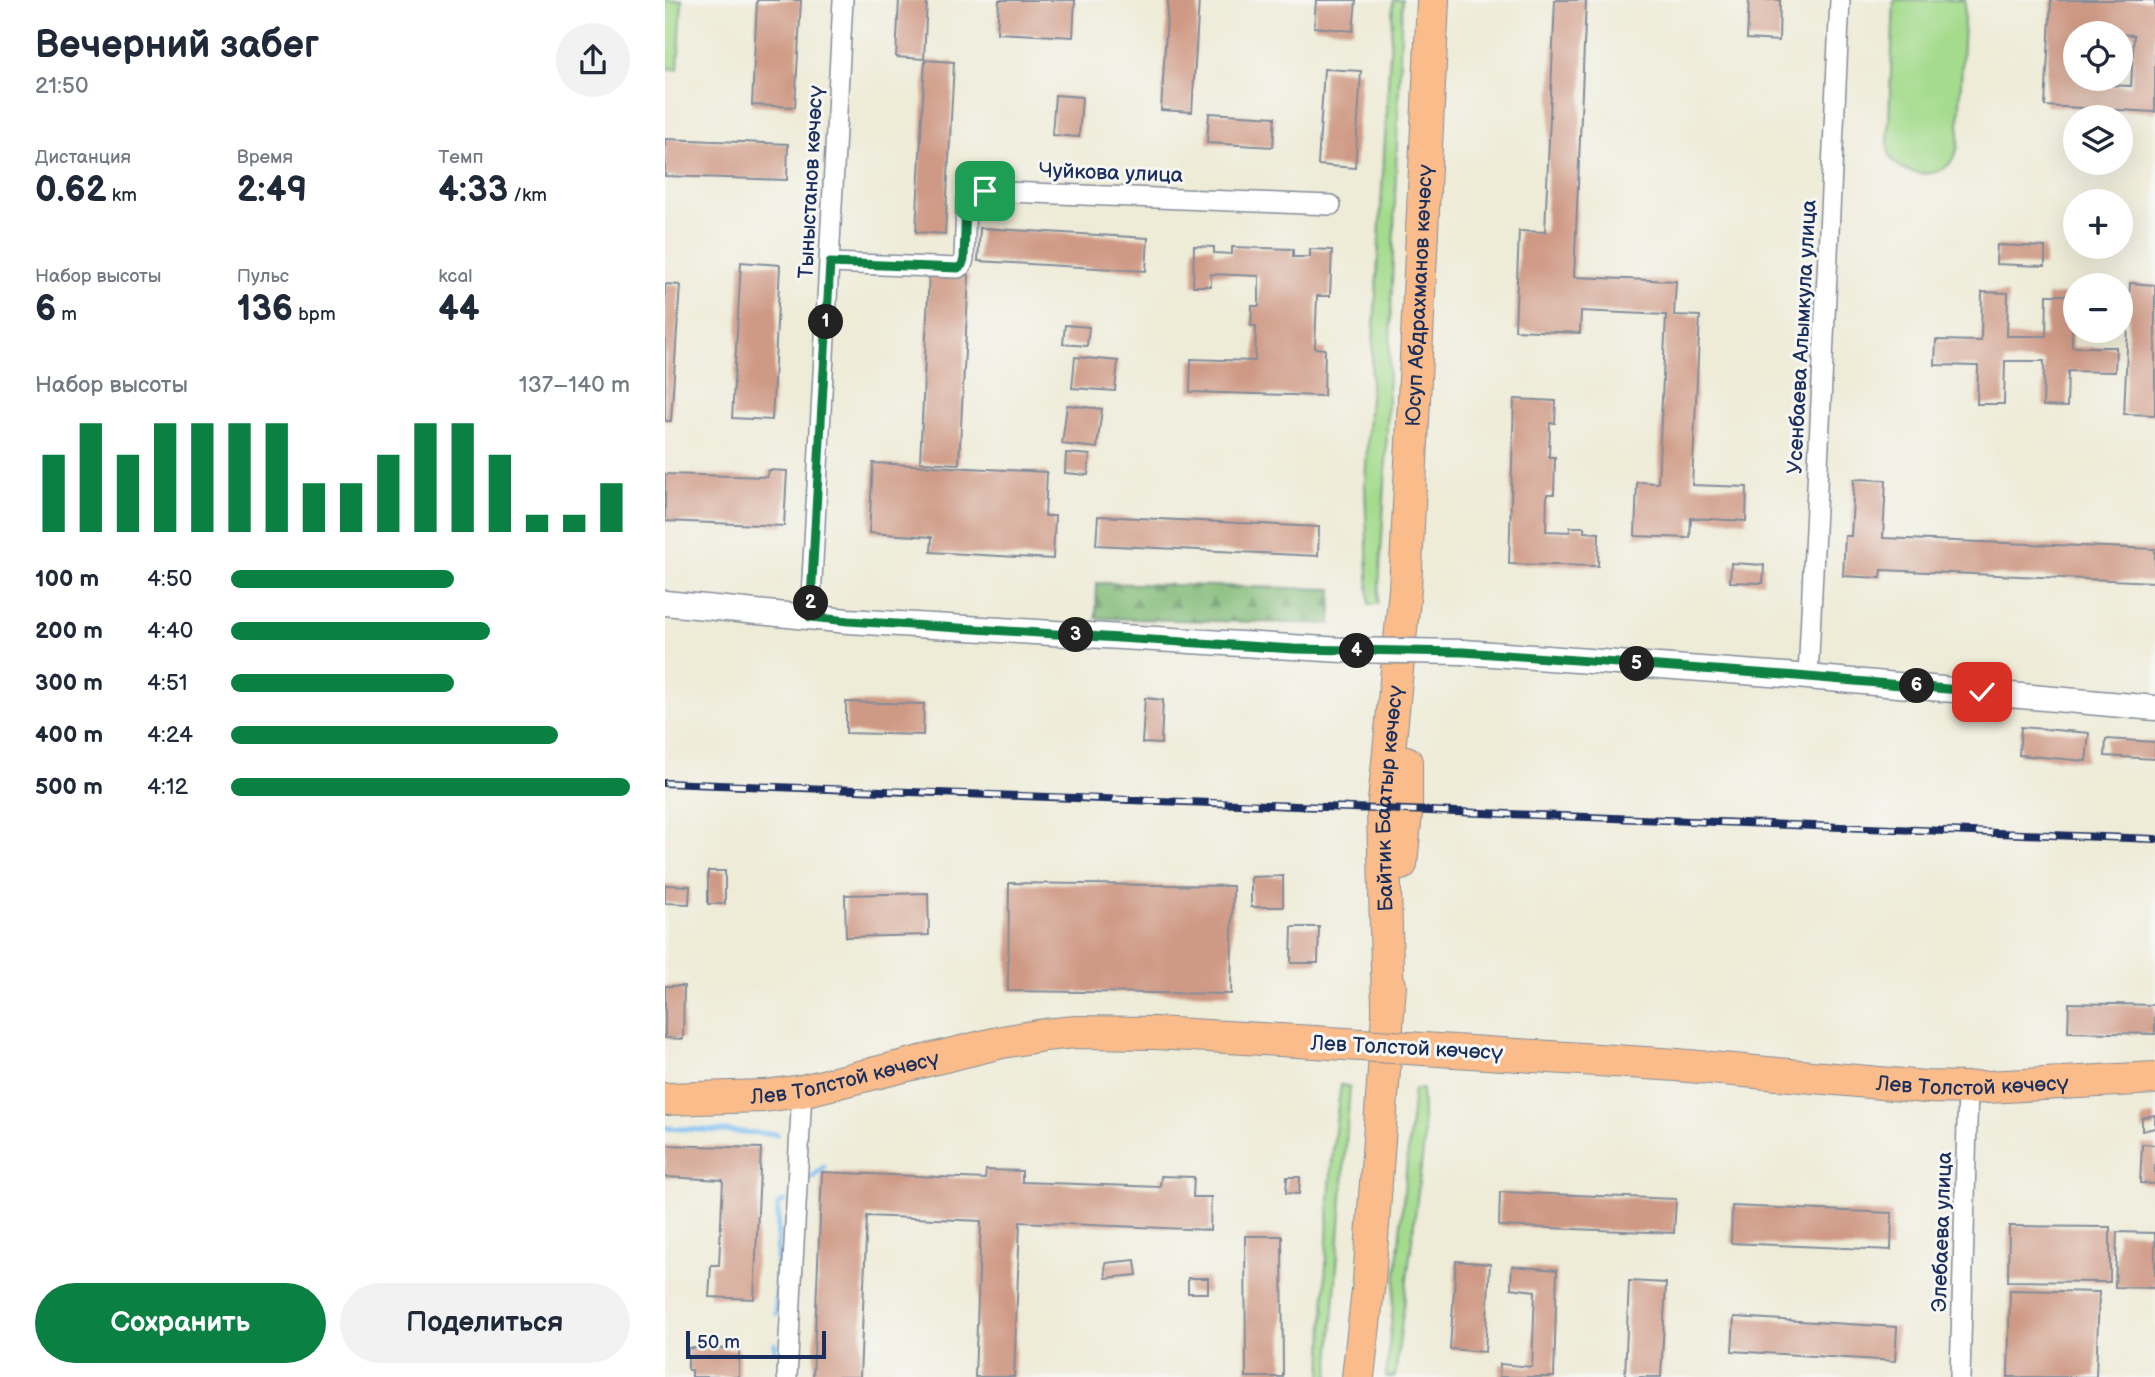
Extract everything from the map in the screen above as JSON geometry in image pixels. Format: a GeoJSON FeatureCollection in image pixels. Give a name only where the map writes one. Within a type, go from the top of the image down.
{"type":"FeatureCollection","features":[{"type":"Feature","properties":{"kind":"main road","name":"Юсуп Абдрахманов көчөсү"},"geometry":{"type":"LineString","coordinates":[[1405,589],[1433,0]]}},
{"type":"Feature","properties":{"kind":"main road","name":"Байтик Баатыр көчөсү"},"geometry":{"type":"LineString","coordinates":[[1358,1377],[1369,1281],[1388,1006],[1383,812],[1405,589]]}},
{"type":"Feature","properties":{"kind":"main road","name":"Лев Толстой көчөсү"},"geometry":{"type":"LineString","coordinates":[[665,1099],[765,1096],[802,1091],[1002,1042],[1076,1032],[1154,1033],[1677,1065],[1925,1087],[1968,1088],[2155,1078]]}},
{"type":"Feature","properties":{"kind":"street","name":"Тыныстанов көчөсү"},"geometry":{"type":"LineString","coordinates":[[810,617],[843,0]]}},
{"type":"Feature","properties":{"kind":"street","name":"Усенбаева Алымкула улица"},"geometry":{"type":"LineString","coordinates":[[1808,677],[1840,0]]}},
{"type":"Feature","properties":{"kind":"street","name":"Чуйкова улица"},"geometry":{"type":"LineString","coordinates":[[830,263],[958,268],[964,259],[966,204],[971,192],[1331,205]]}},
{"type":"Feature","properties":{"kind":"street"},"geometry":{"type":"LineString","coordinates":[[665,603],[929,626],[1343,650],[1463,652],[1808,677],[2155,708]]}},
{"type":"Feature","properties":{"kind":"street","name":"Элебаева улица"},"geometry":{"type":"LineString","coordinates":[[1960,1377],[1968,1088]]}},
{"type":"Feature","properties":{"kind":"street"},"geometry":{"type":"LineString","coordinates":[[787,1377],[802,1091]]}},
{"type":"Feature","properties":{"kind":"green space"},"geometry":{"type":"Polygon","coordinates":[[[665,0],[682,0],[678,69],[665,68],[665,0]]]}},
{"type":"Feature","properties":{"kind":"green space"},"geometry":{"type":"Polygon","coordinates":[[[1393,0],[1402,0],[1385,484],[1378,604],[1369,604],[1365,483],[1393,0]]]}},
{"type":"Feature","properties":{"kind":"green space"},"geometry":{"type":"Polygon","coordinates":[[[1894,0],[1965,0],[1958,147],[1948,165],[1932,173],[1915,173],[1900,167],[1888,151],[1894,0]]]}},
{"type":"Feature","properties":{"kind":"green space"},"geometry":{"type":"Polygon","coordinates":[[[1097,583],[1332,589],[1331,624],[1096,618],[1097,583]]]}},
{"type":"Feature","properties":{"kind":"green space"},"geometry":{"type":"Polygon","coordinates":[[[1341,1085],[1350,1087],[1329,1377],[1322,1377],[1329,1194],[1341,1085]]]}},
{"type":"Feature","properties":{"kind":"green space"},"geometry":{"type":"Polygon","coordinates":[[[1414,1089],[1422,1089],[1424,1143],[1395,1377],[1386,1377],[1414,1089]]]}},
{"type":"Feature","properties":{"kind":"building"},"geometry":{"type":"Polygon","coordinates":[[[757,0],[801,0],[795,107],[752,105],[757,0]]]}},
{"type":"Feature","properties":{"kind":"building"},"geometry":{"type":"Polygon","coordinates":[[[899,0],[927,0],[924,59],[896,57],[899,0]]]}},
{"type":"Feature","properties":{"kind":"building"},"geometry":{"type":"Polygon","coordinates":[[[999,0],[1075,0],[1073,37],[997,33],[999,0]]]}},
{"type":"Feature","properties":{"kind":"building"},"geometry":{"type":"Polygon","coordinates":[[[1168,0],[1199,0],[1192,112],[1161,110],[1168,0]]]}},
{"type":"Feature","properties":{"kind":"building"},"geometry":{"type":"Polygon","coordinates":[[[1316,0],[1356,0],[1353,31],[1314,27],[1316,0]]]}},
{"type":"Feature","properties":{"kind":"building"},"geometry":{"type":"Polygon","coordinates":[[[1555,0],[1586,0],[1574,277],[1676,281],[1674,315],[1700,316],[1692,485],[1747,487],[1746,521],[1691,518],[1690,538],[1635,536],[1637,482],[1658,483],[1666,315],[1581,311],[1580,333],[1515,330],[1519,231],[1545,232],[1555,0]]]}},
{"type":"Feature","properties":{"kind":"building"},"geometry":{"type":"Polygon","coordinates":[[[1749,0],[1780,0],[1779,41],[1747,39],[1749,0]]]}},
{"type":"Feature","properties":{"kind":"building"},"geometry":{"type":"Polygon","coordinates":[[[2051,0],[2155,0],[2155,112],[2133,111],[2133,105],[2045,106],[2051,0]]]}},
{"type":"Feature","properties":{"kind":"building"},"geometry":{"type":"Polygon","coordinates":[[[925,60],[954,62],[945,234],[916,232],[925,60]]]}},
{"type":"Feature","properties":{"kind":"building"},"geometry":{"type":"Polygon","coordinates":[[[1324,69],[1361,71],[1355,168],[1318,165],[1324,69]]]}},
{"type":"Feature","properties":{"kind":"building"},"geometry":{"type":"Polygon","coordinates":[[[1055,95],[1082,97],[1079,137],[1052,135],[1055,95]]]}},
{"type":"Feature","properties":{"kind":"building"},"geometry":{"type":"Polygon","coordinates":[[[1209,113],[1275,117],[1273,147],[1207,143],[1209,113]]]}},
{"type":"Feature","properties":{"kind":"building"},"geometry":{"type":"Polygon","coordinates":[[[665,139],[788,144],[787,180],[665,176],[665,139]]]}},
{"type":"Feature","properties":{"kind":"building"},"geometry":{"type":"Polygon","coordinates":[[[980,228],[1148,238],[1146,271],[978,261],[980,228]]]}},
{"type":"Feature","properties":{"kind":"building"},"geometry":{"type":"Polygon","coordinates":[[[1997,245],[2045,247],[2045,266],[1996,264],[1997,245]]]}},
{"type":"Feature","properties":{"kind":"building"},"geometry":{"type":"Polygon","coordinates":[[[1194,246],[1214,247],[1214,253],[1232,254],[1232,247],[1293,249],[1293,257],[1310,257],[1310,249],[1332,250],[1330,296],[1317,296],[1315,348],[1325,349],[1324,396],[1190,392],[1191,359],[1255,361],[1256,326],[1251,326],[1252,306],[1259,306],[1259,276],[1211,274],[1211,286],[1193,286],[1194,246]]]}},
{"type":"Feature","properties":{"kind":"building"},"geometry":{"type":"Polygon","coordinates":[[[741,262],[780,265],[772,420],[732,418],[741,262]]]}},
{"type":"Feature","properties":{"kind":"building"},"geometry":{"type":"Polygon","coordinates":[[[929,273],[969,275],[959,464],[920,462],[929,273]]]}},
{"type":"Feature","properties":{"kind":"building"},"geometry":{"type":"Polygon","coordinates":[[[2133,283],[2155,285],[2155,415],[2124,414],[2127,343],[2133,343],[2133,283]]]}},
{"type":"Feature","properties":{"kind":"building"},"geometry":{"type":"Polygon","coordinates":[[[665,284],[680,285],[671,421],[665,421],[665,284]]]}},
{"type":"Feature","properties":{"kind":"building"},"geometry":{"type":"Polygon","coordinates":[[[1982,292],[2008,293],[2007,336],[2046,336],[2047,295],[2063,295],[2063,343],[2072,343],[2072,347],[2116,347],[2115,372],[2068,371],[2067,407],[2043,406],[2044,361],[2005,361],[2004,404],[1977,404],[1978,366],[1935,365],[1936,340],[1981,341],[1982,292]]]}},
{"type":"Feature","properties":{"kind":"building"},"geometry":{"type":"Polygon","coordinates":[[[1065,325],[1089,327],[1087,346],[1063,344],[1065,325]]]}},
{"type":"Feature","properties":{"kind":"building"},"geometry":{"type":"Polygon","coordinates":[[[1075,357],[1118,361],[1115,391],[1072,388],[1075,357]]]}},
{"type":"Feature","properties":{"kind":"building"},"geometry":{"type":"Polygon","coordinates":[[[1514,399],[1556,401],[1555,423],[1550,423],[1549,457],[1555,457],[1554,494],[1547,494],[1546,531],[1570,532],[1570,527],[1584,527],[1584,532],[1599,533],[1598,566],[1509,564],[1514,399]]]}},
{"type":"Feature","properties":{"kind":"building"},"geometry":{"type":"Polygon","coordinates":[[[1067,405],[1102,409],[1097,448],[1062,444],[1067,405]]]}},
{"type":"Feature","properties":{"kind":"building"},"geometry":{"type":"Polygon","coordinates":[[[1066,453],[1090,455],[1088,475],[1065,473],[1066,453]]]}},
{"type":"Feature","properties":{"kind":"building"},"geometry":{"type":"Polygon","coordinates":[[[873,463],[1047,472],[1045,516],[1055,516],[1053,559],[931,552],[932,537],[869,533],[873,463]]]}},
{"type":"Feature","properties":{"kind":"building"},"geometry":{"type":"Polygon","coordinates":[[[768,470],[787,471],[784,526],[665,521],[665,474],[767,477],[768,470]]]}},
{"type":"Feature","properties":{"kind":"building"},"geometry":{"type":"Polygon","coordinates":[[[1854,479],[1886,480],[1883,538],[2155,549],[2155,582],[1882,570],[1881,578],[1843,576],[1845,536],[1851,536],[1854,479]]]}},
{"type":"Feature","properties":{"kind":"building"},"geometry":{"type":"Polygon","coordinates":[[[1098,516],[1319,527],[1318,556],[1096,545],[1098,516]]]}},
{"type":"Feature","properties":{"kind":"building"},"geometry":{"type":"Polygon","coordinates":[[[1731,563],[1764,565],[1763,583],[1730,582],[1731,563]]]}},
{"type":"Feature","properties":{"kind":"building"},"geometry":{"type":"Polygon","coordinates":[[[1145,698],[1163,700],[1161,744],[1142,743],[1145,698]]]}},
{"type":"Feature","properties":{"kind":"building"},"geometry":{"type":"Polygon","coordinates":[[[846,702],[924,704],[923,735],[846,733],[846,702]]]}},
{"type":"Feature","properties":{"kind":"building"},"geometry":{"type":"Polygon","coordinates":[[[2021,727],[2089,733],[2086,761],[2019,755],[2021,727]]]}},
{"type":"Feature","properties":{"kind":"building"},"geometry":{"type":"Polygon","coordinates":[[[2106,739],[2155,742],[2155,759],[2105,756],[2106,739]]]}},
{"type":"Feature","properties":{"kind":"building"},"geometry":{"type":"Polygon","coordinates":[[[708,871],[725,871],[725,904],[708,904],[708,871]]]}},
{"type":"Feature","properties":{"kind":"building"},"geometry":{"type":"Polygon","coordinates":[[[1283,876],[1283,907],[1251,907],[1251,877],[1283,876]]]}},
{"type":"Feature","properties":{"kind":"building"},"geometry":{"type":"Polygon","coordinates":[[[1009,883],[1233,886],[1231,994],[1008,991],[1009,883]]]}},
{"type":"Feature","properties":{"kind":"building"},"geometry":{"type":"Polygon","coordinates":[[[665,885],[690,886],[689,904],[665,903],[665,885]]]}},
{"type":"Feature","properties":{"kind":"building"},"geometry":{"type":"Polygon","coordinates":[[[928,893],[929,935],[846,937],[845,895],[928,893]]]}},
{"type":"Feature","properties":{"kind":"building"},"geometry":{"type":"Polygon","coordinates":[[[1292,927],[1319,927],[1318,963],[1291,963],[1292,927]]]}},
{"type":"Feature","properties":{"kind":"building"},"geometry":{"type":"Polygon","coordinates":[[[665,986],[684,986],[683,1039],[665,1038],[665,986]]]}},
{"type":"Feature","properties":{"kind":"building"},"geometry":{"type":"Polygon","coordinates":[[[2069,1003],[2155,1005],[2155,1034],[2068,1032],[2069,1003]]]}},
{"type":"Feature","properties":{"kind":"building"},"geometry":{"type":"Polygon","coordinates":[[[2155,1115],[2155,1128],[2142,1131],[2142,1118],[2155,1115]]]}},
{"type":"Feature","properties":{"kind":"building"},"geometry":{"type":"Polygon","coordinates":[[[2142,1144],[2155,1145],[2155,1184],[2140,1183],[2142,1144]]]}},
{"type":"Feature","properties":{"kind":"building"},"geometry":{"type":"Polygon","coordinates":[[[665,1145],[761,1148],[754,1299],[709,1297],[711,1265],[719,1265],[723,1180],[665,1177],[665,1145]]]}},
{"type":"Feature","properties":{"kind":"building"},"geometry":{"type":"Polygon","coordinates":[[[986,1170],[1022,1171],[1022,1182],[1160,1187],[1161,1176],[1194,1177],[1193,1197],[1211,1197],[1210,1230],[1020,1222],[1014,1377],[975,1377],[981,1221],[867,1216],[860,1377],[813,1377],[822,1172],[985,1179],[986,1170]]]}},
{"type":"Feature","properties":{"kind":"building"},"geometry":{"type":"Polygon","coordinates":[[[1287,1177],[1300,1177],[1299,1194],[1286,1193],[1287,1177]]]}},
{"type":"Feature","properties":{"kind":"building"},"geometry":{"type":"Polygon","coordinates":[[[1500,1192],[1676,1199],[1674,1233],[1499,1226],[1500,1192]]]}},
{"type":"Feature","properties":{"kind":"building"},"geometry":{"type":"Polygon","coordinates":[[[1732,1206],[1892,1213],[1891,1250],[1731,1243],[1732,1206]]]}},
{"type":"Feature","properties":{"kind":"building"},"geometry":{"type":"Polygon","coordinates":[[[2009,1226],[2110,1227],[2110,1282],[2008,1281],[2009,1226]]]}},
{"type":"Feature","properties":{"kind":"building"},"geometry":{"type":"Polygon","coordinates":[[[2117,1232],[2155,1233],[2155,1288],[2115,1287],[2117,1232]]]}},
{"type":"Feature","properties":{"kind":"building"},"geometry":{"type":"Polygon","coordinates":[[[1245,1236],[1282,1236],[1283,1377],[1246,1377],[1245,1236]]]}},
{"type":"Feature","properties":{"kind":"building"},"geometry":{"type":"Polygon","coordinates":[[[1135,1260],[1137,1275],[1106,1278],[1105,1263],[1135,1260]]]}},
{"type":"Feature","properties":{"kind":"building"},"geometry":{"type":"Polygon","coordinates":[[[1456,1261],[1490,1264],[1485,1352],[1450,1349],[1456,1261]]]}},
{"type":"Feature","properties":{"kind":"building"},"geometry":{"type":"Polygon","coordinates":[[[1512,1266],[1557,1270],[1554,1377],[1499,1377],[1500,1364],[1532,1367],[1535,1291],[1511,1288],[1512,1266]]]}},
{"type":"Feature","properties":{"kind":"building"},"geometry":{"type":"Polygon","coordinates":[[[1188,1278],[1208,1278],[1208,1293],[1188,1293],[1188,1278]]]}},
{"type":"Feature","properties":{"kind":"building"},"geometry":{"type":"Polygon","coordinates":[[[1629,1281],[1666,1283],[1661,1377],[1625,1377],[1629,1281]]]}},
{"type":"Feature","properties":{"kind":"building"},"geometry":{"type":"Polygon","coordinates":[[[2010,1290],[2099,1292],[2096,1377],[2008,1377],[2010,1290]]]}},
{"type":"Feature","properties":{"kind":"building"},"geometry":{"type":"Polygon","coordinates":[[[1734,1317],[1897,1327],[1895,1361],[1732,1351],[1734,1317]]]}},
{"type":"Feature","properties":{"kind":"building"},"geometry":{"type":"Polygon","coordinates":[[[688,1348],[739,1349],[739,1377],[692,1377],[692,1370],[688,1370],[688,1348]]]}},
{"type":"Feature","properties":{"kind":"waterway"},"geometry":{"type":"LineString","coordinates":[[665,1128],[777,1134]]}},
{"type":"Feature","properties":{"kind":"waterway"},"geometry":{"type":"LineString","coordinates":[[809,1180],[824,1167]]}},
{"type":"Feature","properties":{"kind":"waterway"},"geometry":{"type":"LineString","coordinates":[[776,1314],[778,1205],[784,1201]]}},
{"type":"Feature","properties":{"kind":"waterway"},"geometry":{"type":"LineString","coordinates":[[775,1344],[775,1349]]}},
{"type":"Feature","properties":{"kind":"railway"},"geometry":{"type":"LineString","coordinates":[[665,783],[2155,839]]}},
{"type":"Feature","properties":{"kind":"route"},"geometry":{"type":"LineString","coordinates":[[985,191],[971,192],[966,204],[964,259],[958,268],[830,263],[810,617],[1294,649],[1463,652],[1982,692]]}}]}
